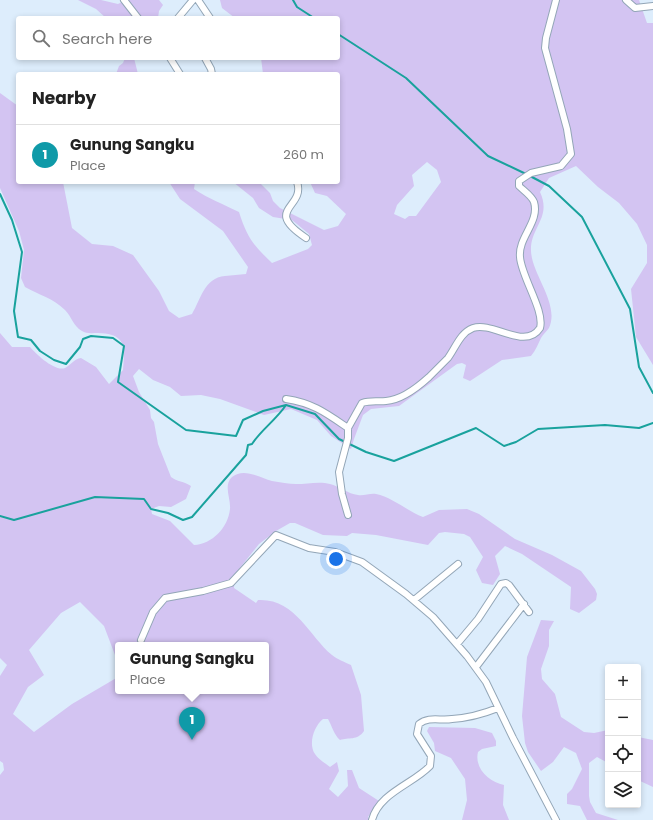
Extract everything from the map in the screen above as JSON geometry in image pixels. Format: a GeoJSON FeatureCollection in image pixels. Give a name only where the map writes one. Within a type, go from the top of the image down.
{"type":"FeatureCollection","features":[{"type":"Feature","properties":{"kind":"street"},"geometry":{"type":"LineString","coordinates":[[124,0],[136,16]]}},
{"type":"Feature","properties":{"kind":"street"},"geometry":{"type":"LineString","coordinates":[[180,16],[193,0]]}},
{"type":"Feature","properties":{"kind":"street"},"geometry":{"type":"LineString","coordinates":[[198,0],[209,16]]}},
{"type":"Feature","properties":{"kind":"street"},"geometry":{"type":"LineString","coordinates":[[348,515],[342,494],[339,472],[348,438],[348,428],[362,404],[371,401],[394,400],[428,377],[448,357],[461,337],[469,330],[482,327],[523,336],[533,334],[538,330],[540,325],[540,317],[520,257],[522,245],[532,224],[535,211],[533,200],[519,186],[519,181],[531,173],[561,166],[571,154],[567,128],[545,48],[546,38],[556,0]]}},
{"type":"Feature","properties":{"kind":"street"},"geometry":{"type":"LineString","coordinates":[[626,0],[635,8],[653,6]]}},
{"type":"Feature","properties":{"kind":"street"},"geometry":{"type":"LineString","coordinates":[[171,60],[179,72]]}},
{"type":"Feature","properties":{"kind":"street"},"geometry":{"type":"LineString","coordinates":[[206,60],[212,72]]}},
{"type":"Feature","properties":{"kind":"street"},"geometry":{"type":"LineString","coordinates":[[297,184],[298,192],[288,208],[286,216],[291,228],[306,238]]}},
{"type":"Feature","properties":{"kind":"street"},"geometry":{"type":"LineString","coordinates":[[286,399],[303,401],[317,407],[348,428]]}},
{"type":"Feature","properties":{"kind":"street"},"geometry":{"type":"LineString","coordinates":[[140,640],[153,612],[165,598],[203,591],[231,583],[276,535],[309,548],[334,552],[356,559],[414,600],[433,617],[476,667],[486,682],[556,820]]}},
{"type":"Feature","properties":{"kind":"street"},"geometry":{"type":"LineString","coordinates":[[414,600],[458,564]]}},
{"type":"Feature","properties":{"kind":"street"},"geometry":{"type":"LineString","coordinates":[[457,644],[478,619],[501,584],[506,583],[509,585],[529,612]]}},
{"type":"Feature","properties":{"kind":"street"},"geometry":{"type":"LineString","coordinates":[[476,667],[524,604]]}},
{"type":"Feature","properties":{"kind":"street"},"geometry":{"type":"LineString","coordinates":[[372,820],[379,806],[392,794],[420,777],[430,766],[431,756],[417,734],[419,724],[428,719],[459,718],[481,714],[498,708]]}},
{"type":"Feature","properties":{"kind":"shaded area"},"geometry":{"type":"Polygon","coordinates":[[[78,0],[101,0],[118,4],[126,0],[159,0],[163,5],[159,11],[158,16],[104,16],[96,9],[78,0]]]}},
{"type":"Feature","properties":{"kind":"shaded area"},"geometry":{"type":"Polygon","coordinates":[[[220,0],[639,0],[647,23],[653,23],[653,365],[636,337],[631,289],[647,263],[647,245],[637,224],[619,203],[598,187],[576,166],[549,178],[540,192],[544,209],[534,235],[531,251],[536,270],[551,309],[551,319],[549,328],[531,356],[502,360],[470,381],[463,378],[466,365],[462,363],[457,364],[399,406],[371,409],[363,415],[351,449],[331,436],[317,420],[291,409],[264,415],[220,399],[201,395],[181,396],[170,387],[153,380],[139,369],[133,376],[139,392],[150,410],[158,444],[171,477],[191,486],[186,499],[171,507],[159,506],[151,509],[152,514],[170,521],[194,545],[207,542],[213,538],[218,534],[226,522],[230,509],[228,484],[229,480],[237,474],[247,473],[272,481],[290,484],[326,483],[354,494],[374,494],[382,496],[423,517],[439,510],[467,509],[479,514],[515,539],[552,555],[581,571],[595,589],[597,594],[596,600],[579,613],[570,609],[571,587],[522,554],[505,546],[495,556],[500,574],[493,585],[482,583],[476,570],[483,557],[470,537],[464,534],[445,532],[439,533],[428,545],[376,535],[352,533],[347,536],[323,535],[295,523],[290,523],[276,531],[259,544],[235,574],[234,588],[256,603],[258,600],[271,601],[282,605],[300,620],[332,655],[351,665],[361,695],[364,731],[359,736],[340,740],[328,719],[323,719],[317,726],[313,735],[312,745],[316,756],[330,767],[337,762],[339,771],[329,789],[338,797],[348,786],[347,770],[352,770],[359,788],[379,801],[368,817],[370,820],[0,820],[0,775],[4,770],[3,763],[0,761],[0,676],[7,665],[0,658],[0,333],[12,347],[30,347],[46,362],[61,369],[81,358],[96,367],[109,384],[123,370],[124,354],[122,343],[119,339],[107,334],[84,332],[77,327],[60,306],[25,287],[21,278],[24,250],[19,231],[0,188],[0,93],[16,105],[16,184],[63,184],[72,228],[92,244],[113,246],[133,255],[159,291],[169,311],[179,318],[192,314],[204,290],[212,281],[225,276],[246,274],[248,267],[223,231],[180,199],[170,184],[195,184],[194,189],[239,212],[251,240],[272,263],[308,249],[312,245],[309,234],[292,220],[273,217],[259,208],[253,198],[236,184],[261,184],[270,193],[273,201],[280,208],[324,230],[338,226],[346,214],[327,196],[315,193],[311,184],[340,184],[340,72],[263,72],[261,60],[340,60],[340,16],[232,16],[222,8],[220,0]],[[427,162],[412,175],[414,186],[397,205],[394,214],[405,219],[409,216],[416,216],[441,182],[437,170],[427,162]]]}},
{"type":"Feature","properties":{"kind":"shaded area"},"geometry":{"type":"Polygon","coordinates":[[[124,60],[134,60],[138,72],[117,72],[119,66],[124,60]]]}},
{"type":"Feature","properties":{"kind":"shaded area"},"geometry":{"type":"Polygon","coordinates":[[[541,620],[554,621],[549,630],[549,646],[541,669],[542,679],[555,694],[561,717],[584,732],[594,733],[605,731],[605,761],[597,757],[589,763],[589,796],[590,802],[596,813],[618,820],[587,820],[580,806],[567,804],[567,794],[572,789],[582,769],[576,753],[564,747],[553,762],[541,771],[528,752],[525,743],[522,716],[527,657],[541,620]]]}},
{"type":"Feature","properties":{"kind":"shaded area"},"geometry":{"type":"Polygon","coordinates":[[[429,727],[475,728],[492,733],[496,741],[496,746],[482,749],[478,752],[477,758],[481,769],[488,777],[493,781],[504,785],[503,805],[509,820],[462,820],[467,800],[465,779],[451,758],[435,751],[434,743],[427,731],[429,727]]]}},
{"type":"Feature","properties":{"kind":"shaded area"},"geometry":{"type":"Polygon","coordinates":[[[641,738],[653,740],[653,787],[641,781],[641,738]]]}},
{"type":"Feature","properties":{"kind":"waterway"},"geometry":{"type":"LineString","coordinates":[[293,0],[297,7],[311,16]]}},
{"type":"Feature","properties":{"kind":"waterway"},"geometry":{"type":"LineString","coordinates":[[340,35],[406,78],[488,156],[526,174]]}},
{"type":"Feature","properties":{"kind":"waterway"},"geometry":{"type":"LineString","coordinates":[[530,176],[549,186],[582,217],[630,309],[639,367],[653,393]]}},
{"type":"Feature","properties":{"kind":"waterway"},"geometry":{"type":"LineString","coordinates":[[0,194],[12,220],[22,252],[14,311],[18,337],[31,340],[40,351],[54,360],[66,364],[80,347],[83,339],[91,336],[113,338],[124,346],[118,382],[186,430],[236,436],[243,420],[263,411],[286,405],[315,414],[339,439],[366,452],[394,461],[476,428],[504,446],[516,442],[538,429],[605,425],[639,428],[653,423]]}},
{"type":"Feature","properties":{"kind":"waterway"},"geometry":{"type":"LineString","coordinates":[[0,516],[14,520],[95,497],[144,499],[151,509],[168,513],[183,520],[192,517],[246,455],[248,445],[252,444],[286,405]]}},
{"type":"Feature","properties":{"kind":"place","name":"Gunung Sangku"},"geometry":{"type":"Point","coordinates":[192,740]}}]}
